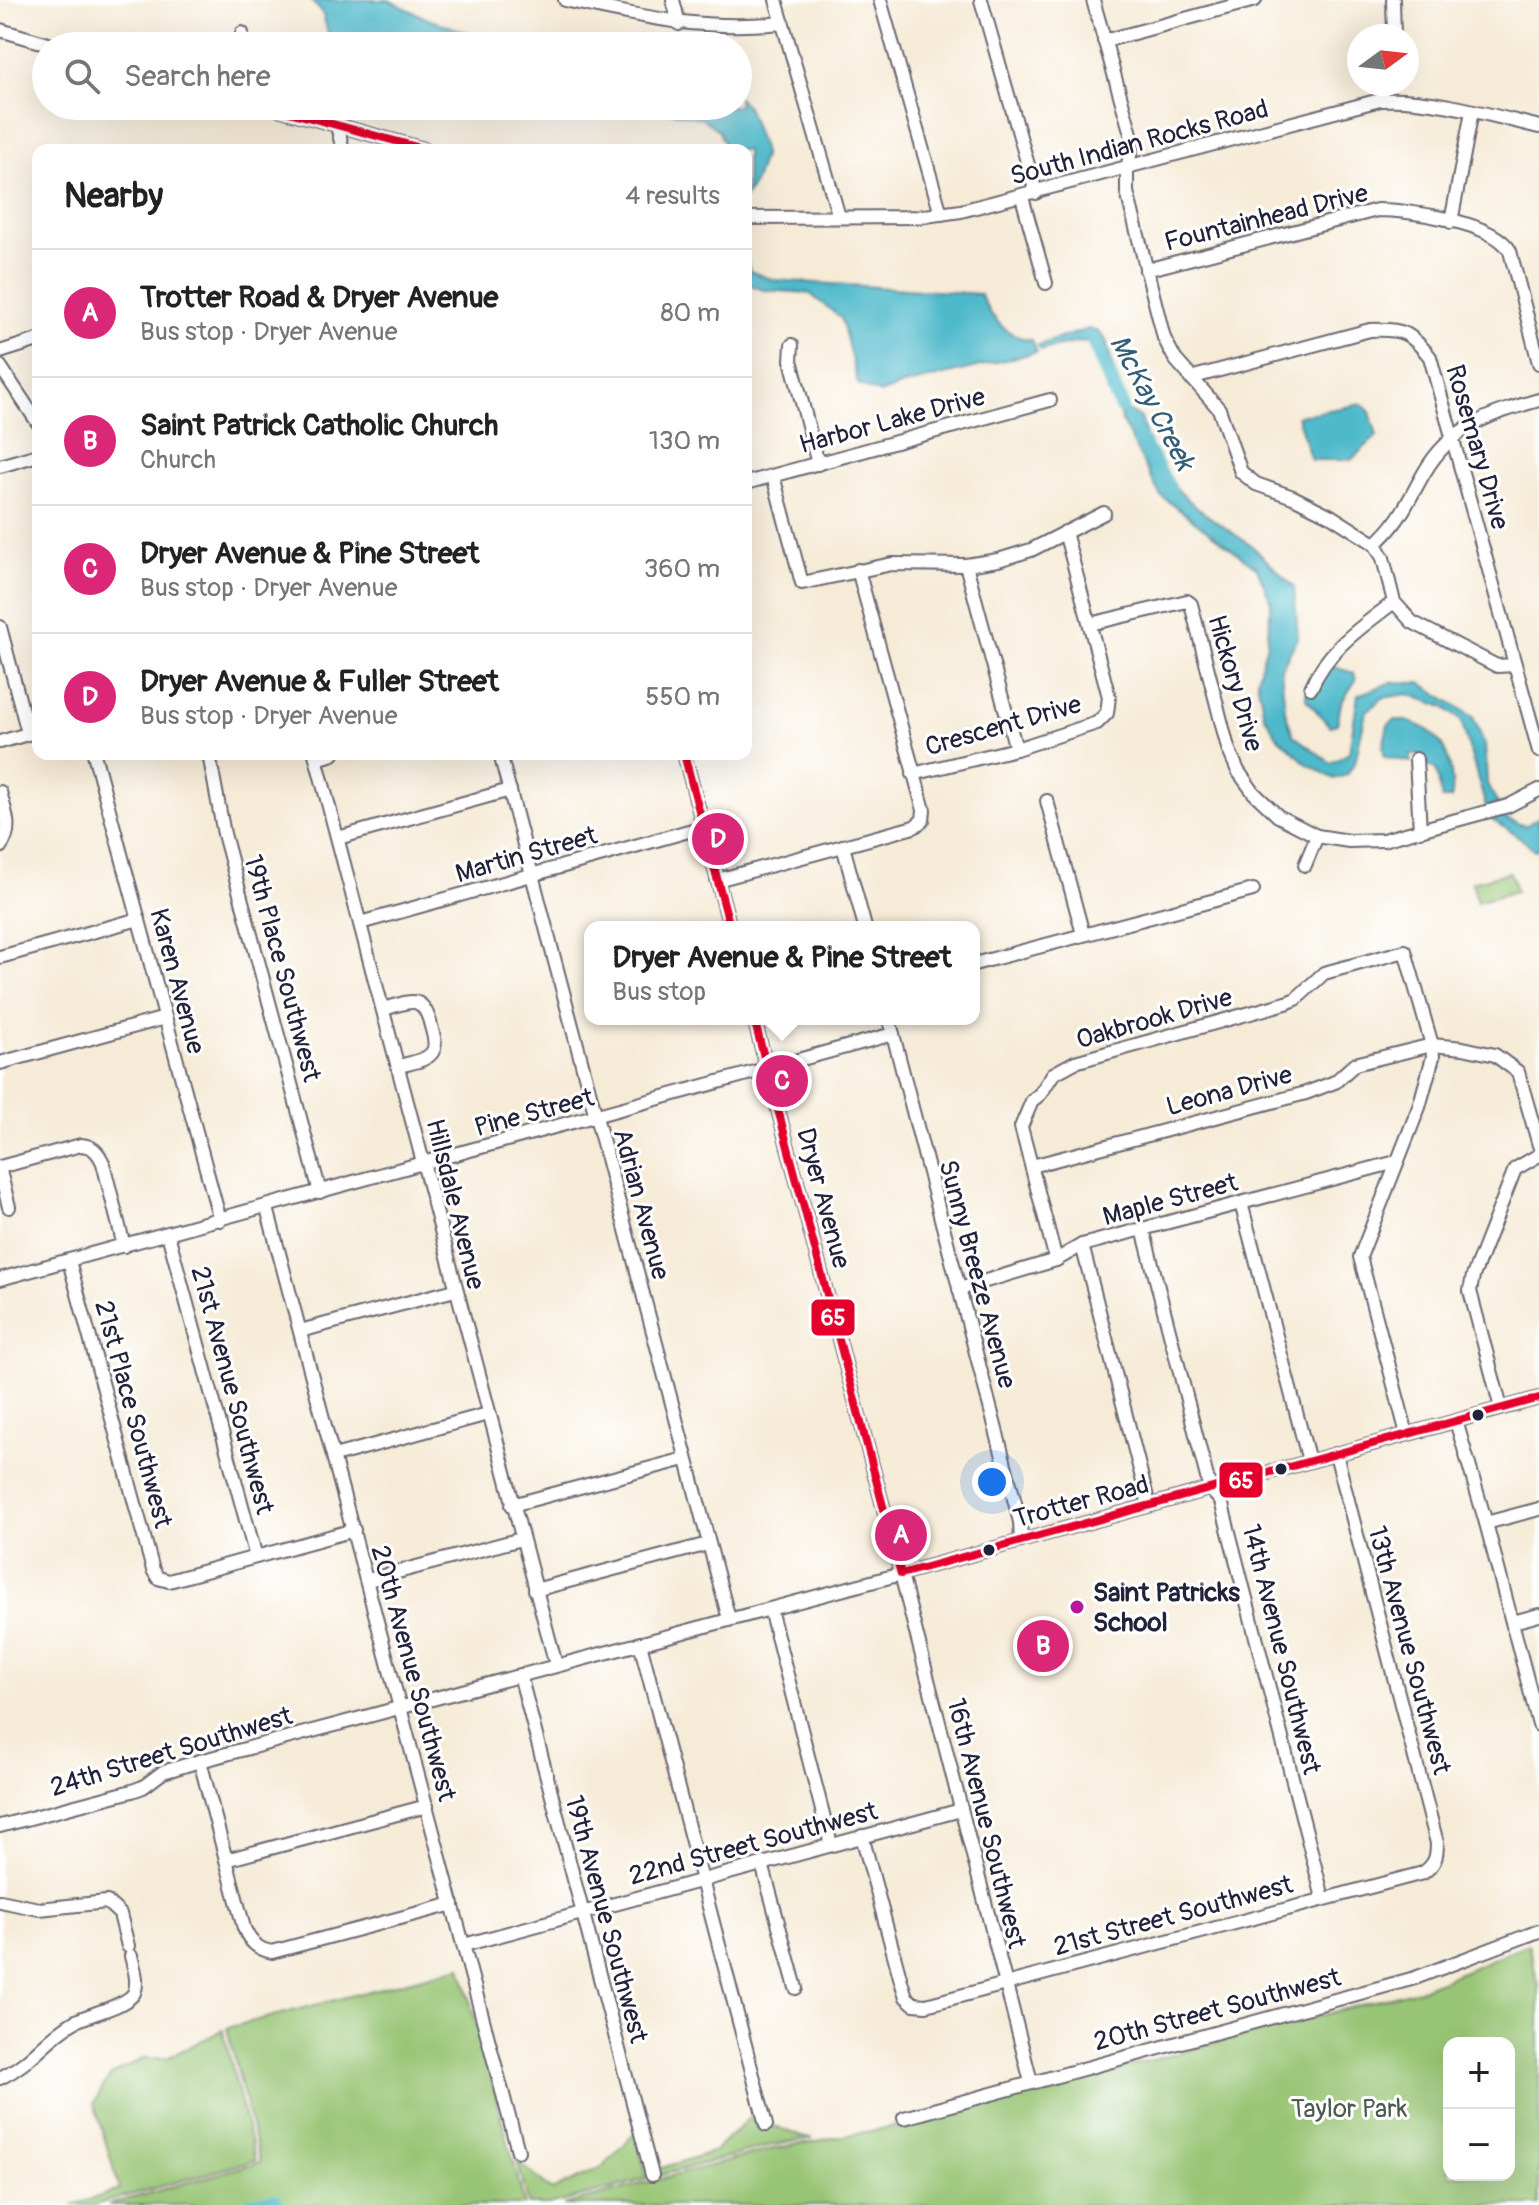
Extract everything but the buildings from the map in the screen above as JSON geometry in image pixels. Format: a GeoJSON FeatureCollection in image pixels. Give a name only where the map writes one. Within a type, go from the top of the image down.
{"type":"FeatureCollection","features":[{"type":"Feature","properties":{"kind":"street"},"geometry":{"type":"LineString","coordinates":[[569,0],[679,24],[740,27],[782,23]]}},
{"type":"Feature","properties":{"kind":"street"},"geometry":{"type":"LineString","coordinates":[[673,0],[679,24]]}},
{"type":"Feature","properties":{"kind":"street"},"geometry":{"type":"LineString","coordinates":[[776,0],[839,217]]}},
{"type":"Feature","properties":{"kind":"street"},"geometry":{"type":"LineString","coordinates":[[880,0],[941,214]]}},
{"type":"Feature","properties":{"kind":"street"},"geometry":{"type":"LineString","coordinates":[[981,0],[1036,193]]}},
{"type":"Feature","properties":{"kind":"street"},"geometry":{"type":"LineString","coordinates":[[1093,0],[1133,141],[1127,169],[1127,192],[1164,338],[1175,359],[1219,409],[1241,472],[1256,484],[1293,497],[1331,516],[1375,544],[1383,558],[1394,602],[1412,622],[1497,666],[1515,665]]}},
{"type":"Feature","properties":{"kind":"street"},"geometry":{"type":"LineString","coordinates":[[1104,41],[1255,0]]}},
{"type":"Feature","properties":{"kind":"street"},"geometry":{"type":"LineString","coordinates":[[1393,0],[1394,24]]}},
{"type":"Feature","properties":{"kind":"street"},"geometry":{"type":"LineString","coordinates":[[0,30],[32,39]]}},
{"type":"Feature","properties":{"kind":"street","name":"South Indian Rocks Road"},"geometry":{"type":"LineString","coordinates":[[752,218],[941,214],[1022,197],[1380,100],[1396,99],[1472,111],[1539,127]]}},
{"type":"Feature","properties":{"kind":"street"},"geometry":{"type":"LineString","coordinates":[[1451,222],[1472,111]]}},
{"type":"Feature","properties":{"kind":"street"},"geometry":{"type":"LineString","coordinates":[[316,120],[405,144]]}},
{"type":"Feature","properties":{"kind":"street"},"geometry":{"type":"LineString","coordinates":[[337,126],[342,144]]}},
{"type":"Feature","properties":{"kind":"street"},"geometry":{"type":"LineString","coordinates":[[1022,197],[1046,283]]}},
{"type":"Feature","properties":{"kind":"street","name":"Fountainhead Drive"},"geometry":{"type":"LineString","coordinates":[[1146,270],[1377,210],[1400,210],[1451,222],[1488,232],[1506,243],[1539,363]]}},
{"type":"Feature","properties":{"kind":"street","name":"Rosemary Drive"},"geometry":{"type":"LineString","coordinates":[[1190,378],[1370,330],[1402,331],[1413,336],[1430,357],[1539,751]]}},
{"type":"Feature","properties":{"kind":"street"},"geometry":{"type":"LineString","coordinates":[[0,352],[32,342]]}},
{"type":"Feature","properties":{"kind":"street"},"geometry":{"type":"LineString","coordinates":[[792,345],[791,360],[818,464]]}},
{"type":"Feature","properties":{"kind":"street"},"geometry":{"type":"LineString","coordinates":[[0,366],[32,414]]}},
{"type":"Feature","properties":{"kind":"street","name":"Harbor Lake Drive"},"geometry":{"type":"LineString","coordinates":[[752,481],[1050,400]]}},
{"type":"Feature","properties":{"kind":"street"},"geometry":{"type":"LineString","coordinates":[[1375,544],[1400,517],[1433,457],[1453,437],[1475,421],[1539,400]]}},
{"type":"Feature","properties":{"kind":"street"},"geometry":{"type":"LineString","coordinates":[[0,466],[32,457]]}},
{"type":"Feature","properties":{"kind":"street"},"geometry":{"type":"LineString","coordinates":[[773,476],[802,583],[892,564],[966,565],[998,560],[1031,550],[1104,513]]}},
{"type":"Feature","properties":{"kind":"street","name":"Crescent Drive"},"geometry":{"type":"LineString","coordinates":[[913,774],[1016,749],[1097,723],[1107,713],[1109,697],[1065,532]]}},
{"type":"Feature","properties":{"kind":"street"},"geometry":{"type":"LineString","coordinates":[[966,565],[1016,749]]}},
{"type":"Feature","properties":{"kind":"street"},"geometry":{"type":"LineString","coordinates":[[717,880],[914,827],[923,820],[924,810],[858,570]]}},
{"type":"Feature","properties":{"kind":"street"},"geometry":{"type":"LineString","coordinates":[[1090,624],[1190,605],[1203,599]]}},
{"type":"Feature","properties":{"kind":"street"},"geometry":{"type":"LineString","coordinates":[[1311,688],[1320,668],[1339,644],[1394,602]]}},
{"type":"Feature","properties":{"kind":"street","name":"Hickory Drive"},"geometry":{"type":"LineString","coordinates":[[1190,605],[1221,727],[1238,771],[1254,793],[1278,816],[1317,836],[1349,841],[1383,840],[1508,806],[1539,790]]}},
{"type":"Feature","properties":{"kind":"street"},"geometry":{"type":"LineString","coordinates":[[0,627],[32,729]]}},
{"type":"Feature","properties":{"kind":"street"},"geometry":{"type":"LineString","coordinates":[[0,742],[32,732]]}},
{"type":"Feature","properties":{"kind":"street"},"geometry":{"type":"LineString","coordinates":[[1416,759],[1420,831]]}},
{"type":"Feature","properties":{"kind":"street","name":"Karen Avenue"},"geometry":{"type":"LineString","coordinates":[[96,760],[220,1220]]}},
{"type":"Feature","properties":{"kind":"street","name":"19th Place Southwest"},"geometry":{"type":"LineString","coordinates":[[210,760],[224,834],[320,1192]]}},
{"type":"Feature","properties":{"kind":"street","name":"Hillsdale Avenue"},"geometry":{"type":"LineString","coordinates":[[317,760],[556,1665]]}},
{"type":"Feature","properties":{"kind":"street","name":"Adrian Avenue"},"geometry":{"type":"LineString","coordinates":[[502,760],[729,1619]]}},
{"type":"Feature","properties":{"kind":"street"},"geometry":{"type":"LineString","coordinates":[[686,760],[728,921]]}},
{"type":"Feature","properties":{"kind":"street"},"geometry":{"type":"LineString","coordinates":[[338,838],[510,790]]}},
{"type":"Feature","properties":{"kind":"street"},"geometry":{"type":"LineString","coordinates":[[0,792],[9,829],[0,847]]}},
{"type":"Feature","properties":{"kind":"street"},"geometry":{"type":"LineString","coordinates":[[1047,801],[1083,934]]}},
{"type":"Feature","properties":{"kind":"street","name":"Martin Street"},"geometry":{"type":"LineString","coordinates":[[360,923],[703,827]]}},
{"type":"Feature","properties":{"kind":"street"},"geometry":{"type":"LineString","coordinates":[[1305,865],[1317,836]]}},
{"type":"Feature","properties":{"kind":"street"},"geometry":{"type":"LineString","coordinates":[[843,846],[863,921]]}},
{"type":"Feature","properties":{"kind":"street"},"geometry":{"type":"LineString","coordinates":[[980,962],[1253,890]]}},
{"type":"Feature","properties":{"kind":"street"},"geometry":{"type":"LineString","coordinates":[[0,957],[139,919]]}},
{"type":"Feature","properties":{"kind":"street","name":"Oakbrook Drive"},"geometry":{"type":"LineString","coordinates":[[1056,1260],[1021,1127],[1032,1101],[1053,1074],[1075,1062],[1286,1003],[1296,999],[1324,973],[1405,951],[1432,1045]]}},
{"type":"Feature","properties":{"kind":"street"},"geometry":{"type":"LineString","coordinates":[[384,1009],[411,1001],[427,1010],[435,1043],[433,1051],[427,1057],[399,1066]]}},
{"type":"Feature","properties":{"kind":"street"},"geometry":{"type":"LineString","coordinates":[[0,1063],[165,1018]]}},
{"type":"Feature","properties":{"kind":"street","name":"Dryer Avenue"},"geometry":{"type":"LineString","coordinates":[[756,1025],[901,1574]]}},
{"type":"Feature","properties":{"kind":"street","name":"Sunny Breeze Avenue"},"geometry":{"type":"LineString","coordinates":[[891,1025],[1020,1522],[1021,1541]]}},
{"type":"Feature","properties":{"kind":"street","name":"Pine Street"},"geometry":{"type":"LineString","coordinates":[[0,1279],[893,1034]]}},
{"type":"Feature","properties":{"kind":"street"},"geometry":{"type":"LineString","coordinates":[[1407,1434],[1360,1257],[1419,1107],[1433,1057],[1432,1045],[1495,1055],[1518,1072],[1539,1145]]}},
{"type":"Feature","properties":{"kind":"street","name":"Leona Drive"},"geometry":{"type":"LineString","coordinates":[[1032,1166],[1306,1093],[1335,1082],[1355,1064],[1432,1045]]}},
{"type":"Feature","properties":{"kind":"street"},"geometry":{"type":"LineString","coordinates":[[9,1207],[0,1169],[81,1145],[89,1146],[98,1153],[103,1163],[124,1246]]}},
{"type":"Feature","properties":{"kind":"street"},"geometry":{"type":"LineString","coordinates":[[1501,1408],[1470,1291],[1515,1169],[1539,1155]]}},
{"type":"Feature","properties":{"kind":"street","name":"Maple Street"},"geometry":{"type":"LineString","coordinates":[[959,1289],[1056,1260],[1082,1245],[1396,1162]]}},
{"type":"Feature","properties":{"kind":"street"},"geometry":{"type":"LineString","coordinates":[[1241,1203],[1309,1461]]}},
{"type":"Feature","properties":{"kind":"street","name":"20th Avenue Southwest"},"geometry":{"type":"LineString","coordinates":[[267,1208],[518,2151]]}},
{"type":"Feature","properties":{"kind":"street","name":"14th Avenue Southwest"},"geometry":{"type":"LineString","coordinates":[[1143,1229],[1210,1489],[1221,1501],[1323,1898]]}},
{"type":"Feature","properties":{"kind":"street","name":"21st Avenue Southwest"},"geometry":{"type":"LineString","coordinates":[[168,1234],[256,1557]]}},
{"type":"Feature","properties":{"kind":"street"},"geometry":{"type":"LineString","coordinates":[[1082,1245],[1149,1505]]}},
{"type":"Feature","properties":{"kind":"street","name":"21st Place Southwest"},"geometry":{"type":"LineString","coordinates":[[69,1261],[153,1570],[158,1578],[169,1581],[256,1557]]}},
{"type":"Feature","properties":{"kind":"street"},"geometry":{"type":"LineString","coordinates":[[300,1331],[455,1290]]}},
{"type":"Feature","properties":{"kind":"street","name":"Trotter Road"},"geometry":{"type":"LineString","coordinates":[[401,1706],[901,1574],[1539,1398]]}},
{"type":"Feature","properties":{"kind":"street"},"geometry":{"type":"LineString","coordinates":[[334,1456],[488,1414]]}},
{"type":"Feature","properties":{"kind":"street"},"geometry":{"type":"LineString","coordinates":[[1456,1421],[1539,1722]]}},
{"type":"Feature","properties":{"kind":"street","name":"13th Avenue Southwest"},"geometry":{"type":"LineString","coordinates":[[1336,1454],[1437,1843],[1437,1858]]}},
{"type":"Feature","properties":{"kind":"street"},"geometry":{"type":"LineString","coordinates":[[512,1505],[685,1459]]}},
{"type":"Feature","properties":{"kind":"street"},"geometry":{"type":"LineString","coordinates":[[1486,1523],[1539,1509]]}},
{"type":"Feature","properties":{"kind":"street"},"geometry":{"type":"LineString","coordinates":[[256,1557],[354,1530]]}},
{"type":"Feature","properties":{"kind":"street"},"geometry":{"type":"LineString","coordinates":[[368,1580],[521,1539]]}},
{"type":"Feature","properties":{"kind":"street"},"geometry":{"type":"LineString","coordinates":[[535,1590],[708,1544]]}},
{"type":"Feature","properties":{"kind":"street","name":"16th Avenue Southwest"},"geometry":{"type":"LineString","coordinates":[[901,1574],[1031,2082]]}},
{"type":"Feature","properties":{"kind":"street"},"geometry":{"type":"LineString","coordinates":[[770,1609],[831,1845]]}},
{"type":"Feature","properties":{"kind":"street"},"geometry":{"type":"LineString","coordinates":[[1513,1622],[1539,1615]]}},
{"type":"Feature","properties":{"kind":"street"},"geometry":{"type":"LineString","coordinates":[[640,1643],[766,2125]]}},
{"type":"Feature","properties":{"kind":"street","name":"19th Avenue Southwest"},"geometry":{"type":"LineString","coordinates":[[520,1675],[652,2175]]}},
{"type":"Feature","properties":{"kind":"street","name":"24th Street Southwest"},"geometry":{"type":"LineString","coordinates":[[0,1826],[132,1791],[163,1772],[401,1706]]}},
{"type":"Feature","properties":{"kind":"street"},"geometry":{"type":"LineString","coordinates":[[200,1761],[244,1928],[253,1944],[261,1950],[272,1952],[453,1904]]}},
{"type":"Feature","properties":{"kind":"street"},"geometry":{"type":"LineString","coordinates":[[226,1860],[427,1806]]}},
{"type":"Feature","properties":{"kind":"street","name":"22nd Street Southwest"},"geometry":{"type":"LineString","coordinates":[[464,1945],[961,1810]]}},
{"type":"Feature","properties":{"kind":"street","name":"21st Street Southwest"},"geometry":{"type":"LineString","coordinates":[[862,1836],[906,1997],[914,2004],[926,2005],[1423,1873],[1437,1858]]}},
{"type":"Feature","properties":{"kind":"street"},"geometry":{"type":"LineString","coordinates":[[762,1864],[796,1988]]}},
{"type":"Feature","properties":{"kind":"street"},"geometry":{"type":"LineString","coordinates":[[0,1901],[39,1909],[107,1902],[120,1914],[136,1978],[135,1992],[127,2002],[73,2022],[29,2062],[0,2078]]}},
{"type":"Feature","properties":{"kind":"street","name":"20th Street Southwest"},"geometry":{"type":"LineString","coordinates":[[904,2118],[1415,1978],[1539,1931]]}},
{"type":"Feature","properties":{"kind":"green space"},"geometry":{"type":"Polygon","coordinates":[[[1510,872],[1516,891],[1477,902],[1472,882],[1510,872]]]}},
{"type":"Feature","properties":{"kind":"green space","name":"Taylor Park"},"geometry":{"type":"Polygon","coordinates":[[[1528,1944],[1539,1987],[1539,2205],[564,2205],[773,2149],[909,2124],[1421,1989],[1528,1944]]]}},
{"type":"Feature","properties":{"kind":"green space"},"geometry":{"type":"Polygon","coordinates":[[[461,1967],[525,2205],[108,2205],[260,2162],[227,2028],[461,1967]]]}},
{"type":"Feature","properties":{"kind":"green space"},"geometry":{"type":"Polygon","coordinates":[[[223,2030],[255,2160],[94,2205],[72,2205],[120,2190],[94,2103],[110,2076],[143,2058],[167,2058],[223,2030]]]}},
{"type":"Feature","properties":{"kind":"green space"},"geometry":{"type":"Polygon","coordinates":[[[749,2118],[760,2121],[762,2130],[771,2128],[771,2125],[813,2138],[772,2145],[657,2176],[655,2170],[715,2151],[749,2118]]]}},
{"type":"Feature","properties":{"kind":"green space"},"geometry":{"type":"Polygon","coordinates":[[[635,2133],[647,2179],[549,2205],[529,2205],[516,2156],[552,2191],[604,2166],[635,2133]]]}},
{"type":"Feature","properties":{"kind":"water"},"geometry":{"type":"Polygon","coordinates":[[[310,0],[389,0],[428,19],[466,32],[328,32],[322,12],[310,0]]]}},
{"type":"Feature","properties":{"kind":"water"},"geometry":{"type":"Polygon","coordinates":[[[704,120],[752,120],[764,153],[752,186],[752,144],[724,144],[718,130],[704,120]]]}},
{"type":"Feature","properties":{"kind":"water"},"geometry":{"type":"Polygon","coordinates":[[[752,272],[773,280],[980,294],[1000,324],[1014,335],[1032,340],[1037,352],[900,386],[880,394],[858,384],[841,318],[809,293],[763,290],[752,285],[752,272]]]}},
{"type":"Feature","properties":{"kind":"water"},"geometry":{"type":"Polygon","coordinates":[[[1088,329],[1099,332],[1106,340],[1123,409],[1141,418],[1155,469],[1197,508],[1253,547],[1294,587],[1298,637],[1281,669],[1285,710],[1293,735],[1331,763],[1349,753],[1358,695],[1392,682],[1421,683],[1473,717],[1485,745],[1487,784],[1498,804],[1486,807],[1461,720],[1444,707],[1408,694],[1382,698],[1366,712],[1355,762],[1347,775],[1334,779],[1306,763],[1277,736],[1264,715],[1257,679],[1267,644],[1271,602],[1257,568],[1160,495],[1121,420],[1110,375],[1097,349],[1084,341],[1041,350],[1038,345],[1088,329]]]}},
{"type":"Feature","properties":{"kind":"water"},"geometry":{"type":"Polygon","coordinates":[[[1362,404],[1370,412],[1377,436],[1351,460],[1311,460],[1297,416],[1362,404]]]}},
{"type":"Feature","properties":{"kind":"water"},"geometry":{"type":"Polygon","coordinates":[[[1328,665],[1354,673],[1356,680],[1341,703],[1337,724],[1330,726],[1306,699],[1306,693],[1328,665]]]}},
{"type":"Feature","properties":{"kind":"water"},"geometry":{"type":"Polygon","coordinates":[[[1395,720],[1426,729],[1440,743],[1449,762],[1453,789],[1451,799],[1442,799],[1436,769],[1421,762],[1420,754],[1411,755],[1411,762],[1385,757],[1383,747],[1388,725],[1395,720]]]}},
{"type":"Feature","properties":{"kind":"water"},"geometry":{"type":"Polygon","coordinates":[[[1503,812],[1506,819],[1525,826],[1539,817],[1539,849],[1535,850],[1491,819],[1490,816],[1503,812]]]}},
{"type":"Feature","properties":{"kind":"waterway","name":"McKay Creek"},"geometry":{"type":"LineString","coordinates":[[1095,343],[1121,406]]}},
{"type":"Feature","properties":{"kind":"waterway","name":"McKay Creek"},"geometry":{"type":"LineString","coordinates":[[1140,440],[1169,489]]}},
{"type":"Feature","properties":{"kind":"waterway","name":"McKay Creek"},"geometry":{"type":"LineString","coordinates":[[251,2205],[275,2202],[276,2205]]}},
{"type":"Feature","properties":{"kind":"transit line","name":"65"},"geometry":{"type":"LineString","coordinates":[[318,120],[406,144]]}},
{"type":"Feature","properties":{"kind":"transit line","name":"65"},"geometry":{"type":"LineString","coordinates":[[686,760],[728,921]]}},
{"type":"Feature","properties":{"kind":"transit line","name":"65"},"geometry":{"type":"LineString","coordinates":[[756,1025],[901,1574],[1539,1398]]}},
{"type":"Feature","properties":{"kind":"place","name":"Dryer Avenue & Fuller Street"},"geometry":{"type":"Point","coordinates":[718,839]}},
{"type":"Feature","properties":{"kind":"place","name":"Dryer Avenue & Pine Street"},"geometry":{"type":"Point","coordinates":[782,1081]}},
{"type":"Feature","properties":{"kind":"place","name":"Trotter Road & Dryer Avenue"},"geometry":{"type":"Point","coordinates":[901,1535]}},
{"type":"Feature","properties":{"kind":"place","name":"Saint Patricks School"},"geometry":{"type":"Point","coordinates":[1077,1607]}},
{"type":"Feature","properties":{"kind":"place","name":"Saint Patrick Catholic Church"},"geometry":{"type":"Point","coordinates":[1043,1646]}}]}
